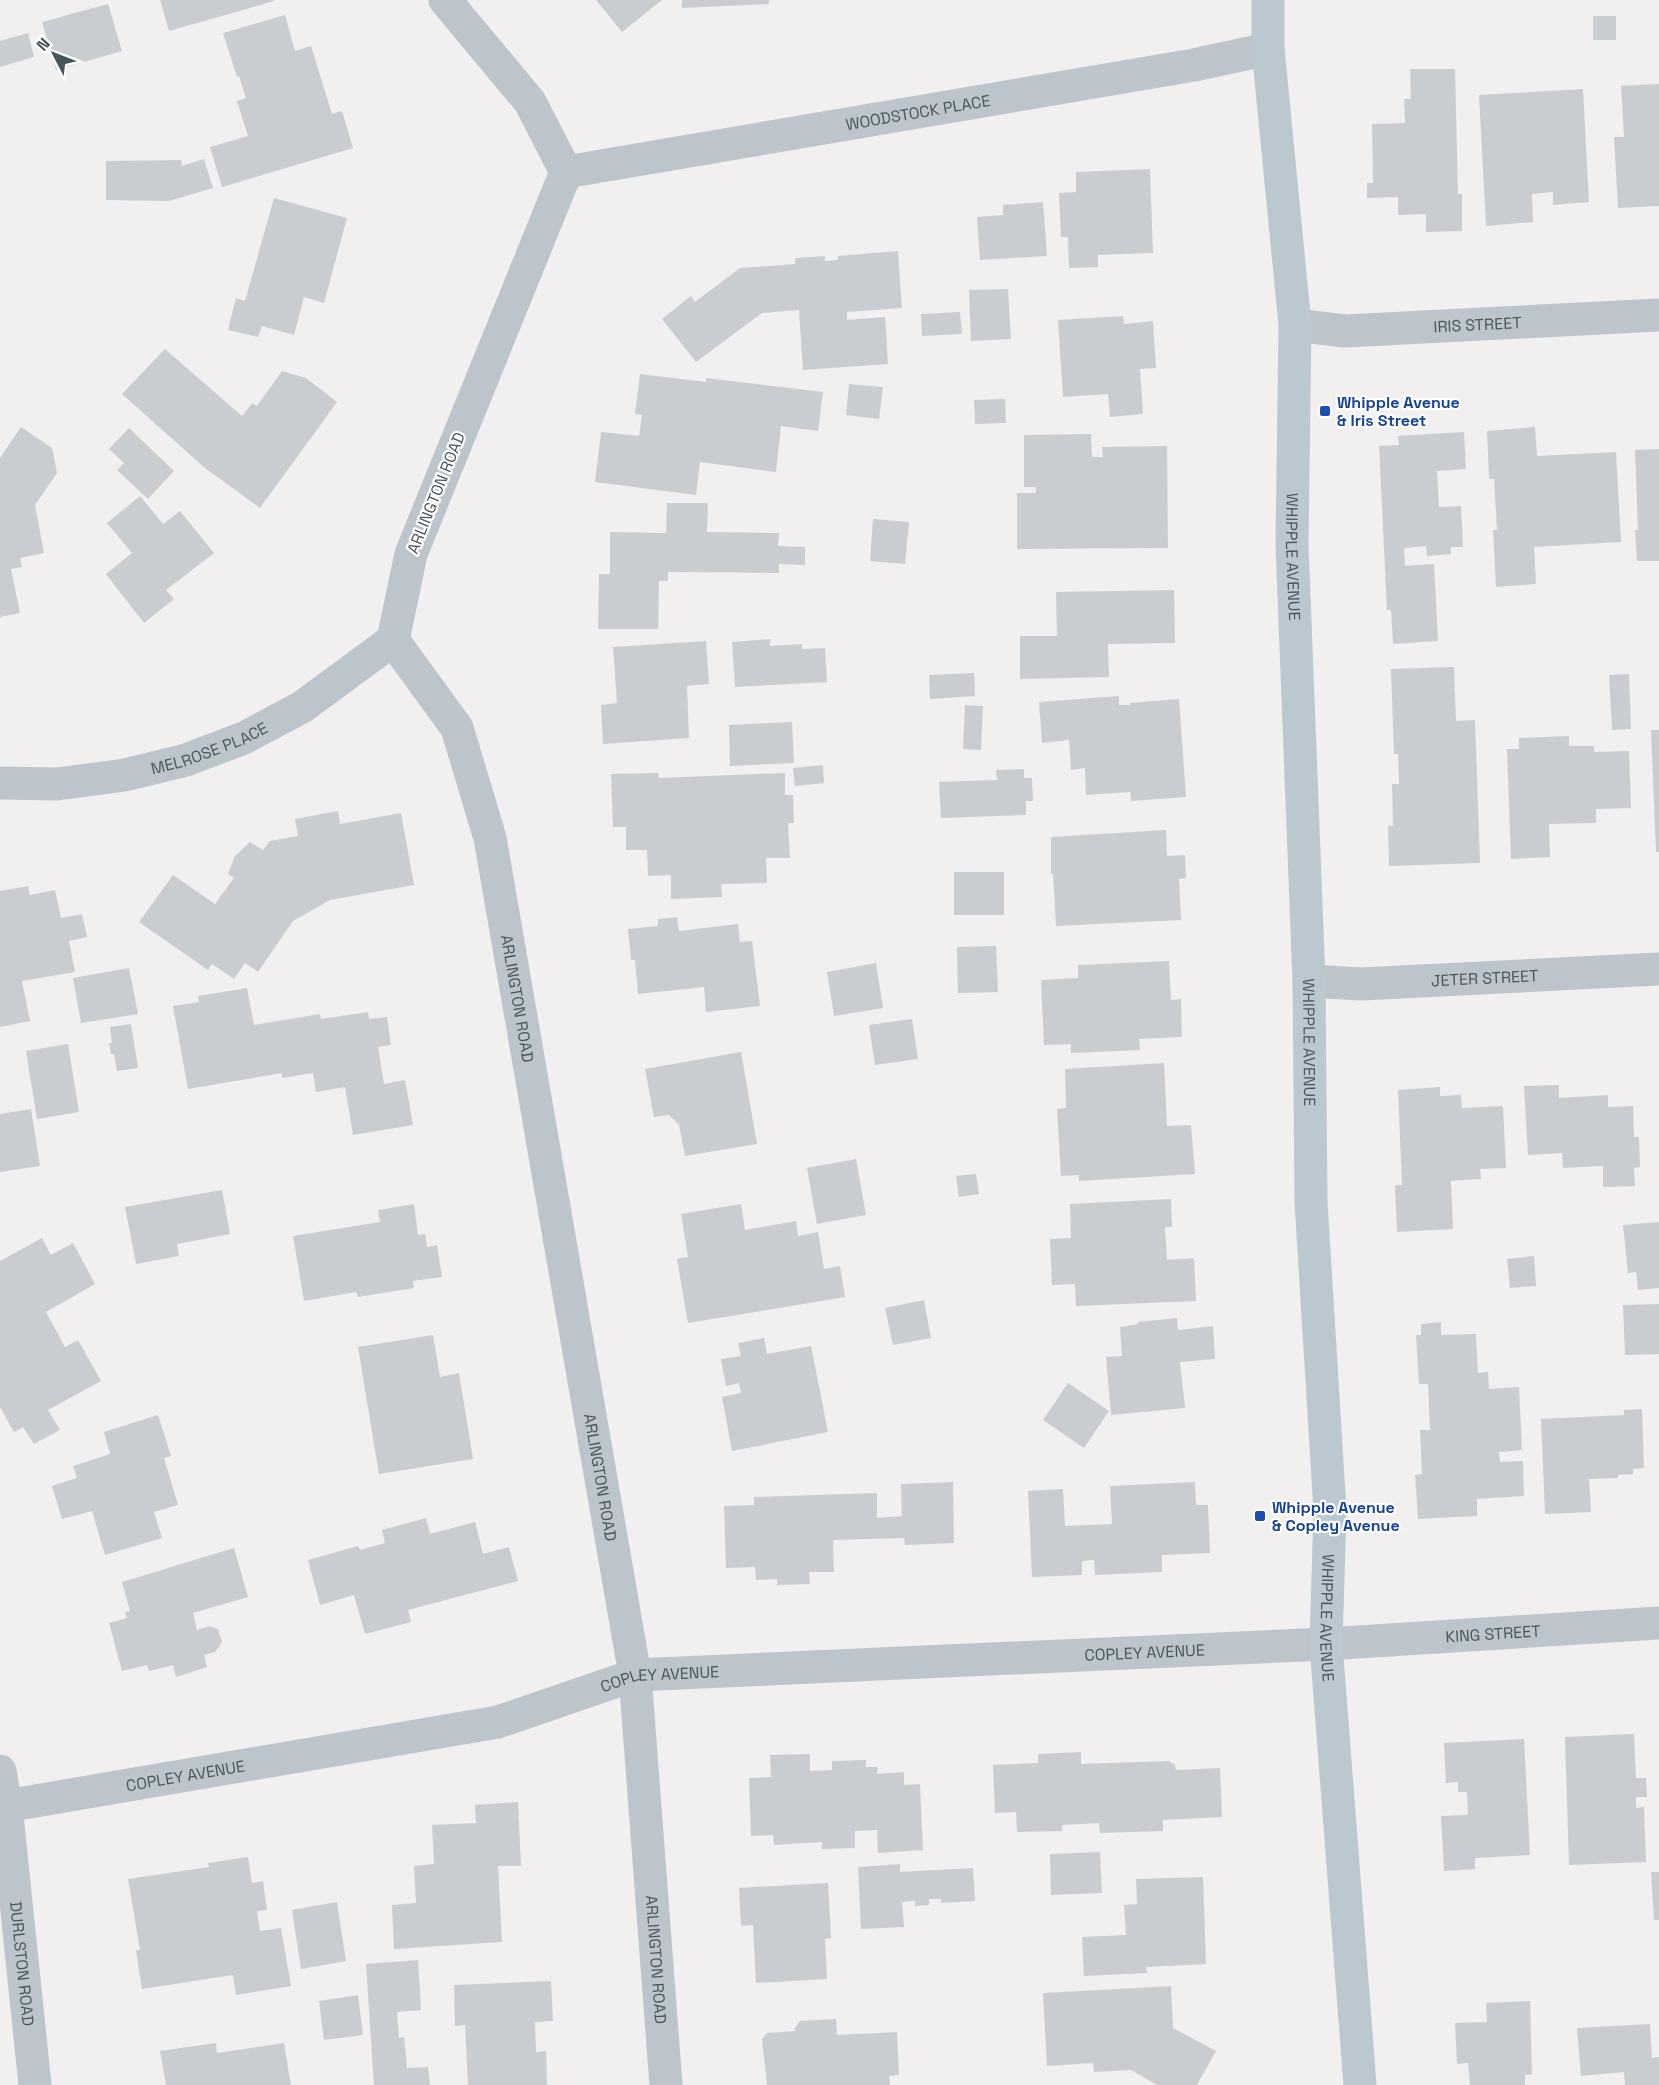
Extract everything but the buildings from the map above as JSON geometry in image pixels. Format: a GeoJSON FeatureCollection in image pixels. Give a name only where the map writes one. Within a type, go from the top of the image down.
{"type":"FeatureCollection","features":[{"type":"Feature","properties":{"kind":"main road","name":"WHIPPLE AVENUE"},"geometry":{"type":"LineString","coordinates":[[1268,0],[1268,49],[1295,325],[1292,544],[1309,981],[1311,1202],[1330,1511],[1326,1644],[1360,2085]]}},
{"type":"Feature","properties":{"kind":"street"},"geometry":{"type":"LineString","coordinates":[[445,0],[530,102],[566,172]]}},
{"type":"Feature","properties":{"kind":"street","name":"WOODSTOCK PLACE"},"geometry":{"type":"LineString","coordinates":[[566,172],[1182,67],[1268,49]]}},
{"type":"Feature","properties":{"kind":"street","name":"ARLINGTON ROAD"},"geometry":{"type":"LineString","coordinates":[[566,172],[411,554],[393,640],[457,728],[490,838],[634,1676],[666,2085]]}},
{"type":"Feature","properties":{"kind":"street","name":"IRIS STREET"},"geometry":{"type":"LineString","coordinates":[[1295,325],[1345,331],[1659,315]]}},
{"type":"Feature","properties":{"kind":"street","name":"MELROSE PLACE"},"geometry":{"type":"LineString","coordinates":[[0,783],[57,784],[124,775],[205,752],[244,738],[302,707],[393,640]]}},
{"type":"Feature","properties":{"kind":"street","name":"JETER STREET"},"geometry":{"type":"LineString","coordinates":[[1309,981],[1361,984],[1659,969]]}},
{"type":"Feature","properties":{"kind":"street","name":"KING STREET"},"geometry":{"type":"LineString","coordinates":[[1326,1644],[1659,1623]]}},
{"type":"Feature","properties":{"kind":"street","name":"COPLEY AVENUE"},"geometry":{"type":"LineString","coordinates":[[6,1806],[498,1722],[634,1676],[1326,1644]]}},
{"type":"Feature","properties":{"kind":"street","name":"DURLSTON ROAD"},"geometry":{"type":"LineString","coordinates":[[0,1770],[6,1806],[35,2085]]}},
{"type":"Feature","properties":{"kind":"place","name":"Whipple Avenue & Iris Street"},"geometry":{"type":"Point","coordinates":[1325,411]}},
{"type":"Feature","properties":{"kind":"place","name":"Whipple Avenue & Copley Avenue"},"geometry":{"type":"Point","coordinates":[1260,1516]}}]}
